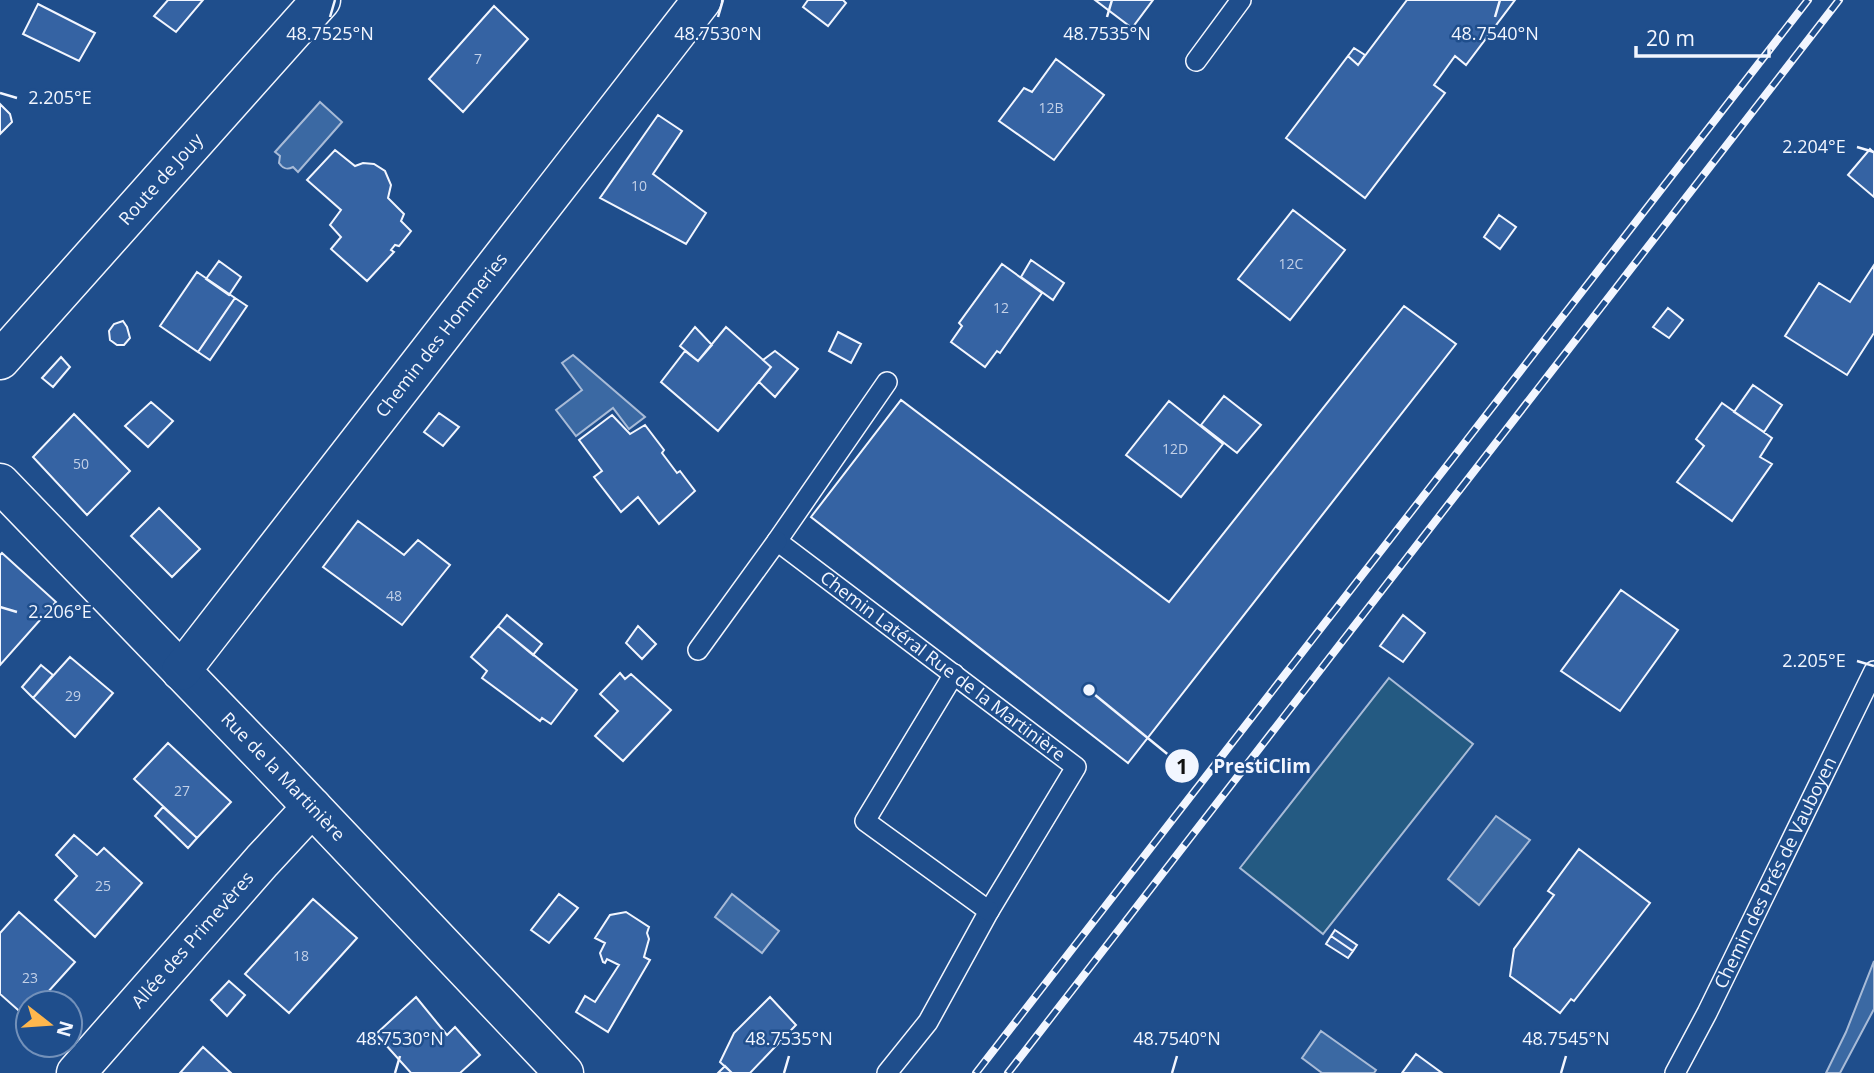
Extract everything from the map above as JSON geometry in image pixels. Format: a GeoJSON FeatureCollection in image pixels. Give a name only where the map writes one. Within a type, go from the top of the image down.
{"type":"FeatureCollection","features":[{"type":"Feature","properties":{"kind":"street","name":"Route de Jouy"},"geometry":{"type":"LineString","coordinates":[[0,360],[321,0]]}},
{"type":"Feature","properties":{"kind":"street","name":"Chemin des Hommeries"},"geometry":{"type":"LineString","coordinates":[[181,671],[702,0]]}},
{"type":"Feature","properties":{"kind":"street","name":"Rue de la Martinière"},"geometry":{"type":"LineString","coordinates":[[0,483],[564,1073]]}},
{"type":"Feature","properties":{"kind":"street","name":"Allée des Primevères"},"geometry":{"type":"LineString","coordinates":[[76,1073],[312,807]]}},
{"type":"Feature","properties":{"kind":"lane"},"geometry":{"type":"LineString","coordinates":[[1196,61],[1241,0]]}},
{"type":"Feature","properties":{"kind":"lane"},"geometry":{"type":"LineString","coordinates":[[698,650],[887,382]]}},
{"type":"Feature","properties":{"kind":"lane","name":"Chemin Latéral Rue de la Martinière"},"geometry":{"type":"LineString","coordinates":[[777,541],[1076,767],[989,911],[928,1022],[887,1073]]}},
{"type":"Feature","properties":{"kind":"lane","name":"Chemin des Prés de Vauboyen"},"geometry":{"type":"LineString","coordinates":[[1675,1073],[1874,671]]}},
{"type":"Feature","properties":{"kind":"lane"},"geometry":{"type":"LineString","coordinates":[[954,674],[865,821],[989,911]]}},
{"type":"Feature","properties":{"kind":"shaded area"},"geometry":{"type":"Polygon","coordinates":[[[320,102],[342,122],[298,172],[293,167],[284,168],[279,163],[280,156],[275,152],[320,102]]]}},
{"type":"Feature","properties":{"kind":"shaded area"},"geometry":{"type":"Polygon","coordinates":[[[573,355],[645,417],[629,429],[613,408],[576,436],[556,410],[582,390],[562,363],[573,355]]]}},
{"type":"Feature","properties":{"kind":"shaded area"},"geometry":{"type":"Polygon","coordinates":[[[1389,678],[1473,744],[1323,934],[1240,868],[1389,678]]]}},
{"type":"Feature","properties":{"kind":"shaded area"},"geometry":{"type":"Polygon","coordinates":[[[1496,816],[1530,840],[1479,905],[1448,879],[1496,816]]]}},
{"type":"Feature","properties":{"kind":"shaded area"},"geometry":{"type":"Polygon","coordinates":[[[732,894],[779,931],[762,953],[715,917],[732,894]]]}},
{"type":"Feature","properties":{"kind":"shaded area"},"geometry":{"type":"Polygon","coordinates":[[[1874,961],[1874,1009],[1840,1073],[1826,1073],[1846,1032],[1874,961]]]}},
{"type":"Feature","properties":{"kind":"shaded area"},"geometry":{"type":"Polygon","coordinates":[[[1321,1031],[1376,1070],[1374,1073],[1322,1073],[1302,1058],[1321,1031]]]}},
{"type":"Feature","properties":{"kind":"building"},"geometry":{"type":"Polygon","coordinates":[[[168,0],[203,0],[176,32],[154,16],[168,0]]]}},
{"type":"Feature","properties":{"kind":"building"},"geometry":{"type":"Polygon","coordinates":[[[808,0],[843,0],[846,3],[828,26],[803,7],[808,0]]]}},
{"type":"Feature","properties":{"kind":"building"},"geometry":{"type":"Polygon","coordinates":[[[1095,0],[1153,0],[1132,28],[1095,0]]]}},
{"type":"Feature","properties":{"kind":"building"},"geometry":{"type":"Polygon","coordinates":[[[1407,0],[1515,0],[1466,65],[1455,56],[1434,85],[1445,93],[1365,198],[1286,138],[1348,56],[1358,65],[1407,0]]]}},
{"type":"Feature","properties":{"kind":"building"},"geometry":{"type":"Polygon","coordinates":[[[38,4],[95,33],[79,61],[23,34],[38,4]]]}},
{"type":"Feature","properties":{"kind":"building"},"geometry":{"type":"Polygon","coordinates":[[[494,6],[528,39],[463,112],[429,79],[494,6]]]}},
{"type":"Feature","properties":{"kind":"building"},"geometry":{"type":"Polygon","coordinates":[[[1354,48],[1365,55],[1358,65],[1348,56],[1354,48]]]}},
{"type":"Feature","properties":{"kind":"building"},"geometry":{"type":"Polygon","coordinates":[[[1056,59],[1104,95],[1054,160],[999,121],[1024,88],[1032,92],[1056,59]]]}},
{"type":"Feature","properties":{"kind":"building"},"geometry":{"type":"Polygon","coordinates":[[[0,104],[10,114],[12,122],[0,134],[0,104]]]}},
{"type":"Feature","properties":{"kind":"building"},"geometry":{"type":"Polygon","coordinates":[[[658,115],[682,131],[653,174],[706,213],[686,244],[600,198],[658,115]]]}},
{"type":"Feature","properties":{"kind":"building"},"geometry":{"type":"Polygon","coordinates":[[[1870,149],[1874,153],[1874,197],[1848,175],[1870,149]]]}},
{"type":"Feature","properties":{"kind":"building"},"geometry":{"type":"Polygon","coordinates":[[[335,150],[355,166],[363,163],[374,164],[385,171],[391,185],[388,198],[404,214],[401,221],[411,231],[399,246],[395,245],[391,250],[394,252],[367,281],[331,249],[341,237],[330,225],[341,210],[307,180],[335,150]]]}},
{"type":"Feature","properties":{"kind":"building"},"geometry":{"type":"Polygon","coordinates":[[[1293,210],[1345,250],[1290,320],[1238,279],[1293,210]]]}},
{"type":"Feature","properties":{"kind":"building"},"geometry":{"type":"Polygon","coordinates":[[[1499,215],[1516,227],[1500,249],[1484,237],[1499,215]]]}},
{"type":"Feature","properties":{"kind":"building"},"geometry":{"type":"Polygon","coordinates":[[[1031,260],[1064,283],[1053,300],[1021,277],[1031,260]]]}},
{"type":"Feature","properties":{"kind":"building"},"geometry":{"type":"Polygon","coordinates":[[[219,261],[241,277],[229,295],[206,279],[219,261]]]}},
{"type":"Feature","properties":{"kind":"building"},"geometry":{"type":"Polygon","coordinates":[[[1002,264],[1042,293],[1000,353],[997,351],[985,367],[951,342],[962,326],[959,323],[1002,264]]]}},
{"type":"Feature","properties":{"kind":"building"},"geometry":{"type":"Polygon","coordinates":[[[1874,265],[1874,333],[1847,375],[1785,336],[1819,283],[1850,302],[1874,265]]]}},
{"type":"Feature","properties":{"kind":"building"},"geometry":{"type":"Polygon","coordinates":[[[197,272],[235,298],[198,352],[160,326],[197,272]]]}},
{"type":"Feature","properties":{"kind":"building"},"geometry":{"type":"Polygon","coordinates":[[[235,298],[247,306],[210,360],[198,352],[235,298]]]}},
{"type":"Feature","properties":{"kind":"building"},"geometry":{"type":"Polygon","coordinates":[[[1404,306],[1456,344],[1128,763],[811,517],[901,400],[1169,602],[1404,306]]]}},
{"type":"Feature","properties":{"kind":"building"},"geometry":{"type":"Polygon","coordinates":[[[1668,308],[1683,320],[1669,338],[1653,327],[1668,308]]]}},
{"type":"Feature","properties":{"kind":"building"},"geometry":{"type":"Polygon","coordinates":[[[123,321],[130,338],[124,345],[117,345],[110,340],[109,331],[114,324],[123,321]]]}},
{"type":"Feature","properties":{"kind":"building"},"geometry":{"type":"Polygon","coordinates":[[[695,327],[712,345],[698,361],[680,346],[695,327]]]}},
{"type":"Feature","properties":{"kind":"building"},"geometry":{"type":"Polygon","coordinates":[[[726,327],[771,367],[718,431],[661,382],[685,351],[698,361],[726,327]]]}},
{"type":"Feature","properties":{"kind":"building"},"geometry":{"type":"Polygon","coordinates":[[[838,332],[861,344],[851,363],[829,351],[838,332]]]}},
{"type":"Feature","properties":{"kind":"building"},"geometry":{"type":"Polygon","coordinates":[[[775,351],[798,369],[775,397],[759,382],[771,367],[763,360],[775,351]]]}},
{"type":"Feature","properties":{"kind":"building"},"geometry":{"type":"Polygon","coordinates":[[[61,357],[70,367],[53,387],[42,378],[61,357]]]}},
{"type":"Feature","properties":{"kind":"building"},"geometry":{"type":"Polygon","coordinates":[[[1753,385],[1782,405],[1764,432],[1734,412],[1753,385]]]}},
{"type":"Feature","properties":{"kind":"building"},"geometry":{"type":"Polygon","coordinates":[[[1224,396],[1261,425],[1237,453],[1201,425],[1224,396]]]}},
{"type":"Feature","properties":{"kind":"building"},"geometry":{"type":"Polygon","coordinates":[[[1169,401],[1223,444],[1181,497],[1126,455],[1169,401]]]}},
{"type":"Feature","properties":{"kind":"building"},"geometry":{"type":"Polygon","coordinates":[[[151,402],[173,421],[148,447],[125,426],[151,402]]]}},
{"type":"Feature","properties":{"kind":"building"},"geometry":{"type":"Polygon","coordinates":[[[1722,403],[1772,438],[1760,457],[1772,464],[1732,521],[1677,482],[1704,446],[1696,439],[1722,403]]]}},
{"type":"Feature","properties":{"kind":"building"},"geometry":{"type":"Polygon","coordinates":[[[439,413],[459,427],[443,446],[424,432],[439,413]]]}},
{"type":"Feature","properties":{"kind":"building"},"geometry":{"type":"Polygon","coordinates":[[[74,414],[130,471],[87,515],[33,457],[74,414]]]}},
{"type":"Feature","properties":{"kind":"building"},"geometry":{"type":"Polygon","coordinates":[[[612,415],[630,434],[645,425],[677,473],[680,471],[695,491],[659,524],[638,497],[621,512],[594,477],[602,471],[579,440],[612,415]]]}},
{"type":"Feature","properties":{"kind":"building"},"geometry":{"type":"Polygon","coordinates":[[[159,508],[200,549],[172,577],[131,536],[159,508]]]}},
{"type":"Feature","properties":{"kind":"building"},"geometry":{"type":"Polygon","coordinates":[[[358,521],[404,555],[418,540],[450,565],[402,625],[323,567],[358,521]]]}},
{"type":"Feature","properties":{"kind":"building"},"geometry":{"type":"Polygon","coordinates":[[[2,553],[56,602],[0,665],[0,555],[2,553]]]}},
{"type":"Feature","properties":{"kind":"building"},"geometry":{"type":"Polygon","coordinates":[[[1621,590],[1678,630],[1620,711],[1561,671],[1621,590]]]}},
{"type":"Feature","properties":{"kind":"building"},"geometry":{"type":"Polygon","coordinates":[[[507,615],[542,644],[533,655],[498,626],[507,615]]]}},
{"type":"Feature","properties":{"kind":"building"},"geometry":{"type":"Polygon","coordinates":[[[1403,615],[1425,633],[1403,662],[1380,646],[1403,615]]]}},
{"type":"Feature","properties":{"kind":"building"},"geometry":{"type":"Polygon","coordinates":[[[498,626],[577,690],[551,724],[542,718],[540,721],[482,678],[487,671],[471,657],[498,626]]]}},
{"type":"Feature","properties":{"kind":"building"},"geometry":{"type":"Polygon","coordinates":[[[638,626],[656,644],[642,659],[626,643],[638,626]]]}},
{"type":"Feature","properties":{"kind":"building"},"geometry":{"type":"Polygon","coordinates":[[[70,657],[113,693],[75,737],[33,698],[70,657]]]}},
{"type":"Feature","properties":{"kind":"building"},"geometry":{"type":"Polygon","coordinates":[[[41,665],[53,675],[33,698],[22,687],[41,665]]]}},
{"type":"Feature","properties":{"kind":"building"},"geometry":{"type":"Polygon","coordinates":[[[620,673],[625,679],[631,674],[671,710],[623,761],[595,736],[618,711],[600,694],[620,673]]]}},
{"type":"Feature","properties":{"kind":"building"},"geometry":{"type":"Polygon","coordinates":[[[168,743],[231,802],[197,838],[134,779],[168,743]]]}},
{"type":"Feature","properties":{"kind":"building"},"geometry":{"type":"Polygon","coordinates":[[[163,807],[197,838],[188,848],[155,816],[163,807]]]}},
{"type":"Feature","properties":{"kind":"building"},"geometry":{"type":"Polygon","coordinates":[[[74,835],[97,855],[104,848],[142,883],[95,937],[55,900],[77,876],[56,855],[74,835]]]}},
{"type":"Feature","properties":{"kind":"building"},"geometry":{"type":"Polygon","coordinates":[[[1579,849],[1650,903],[1574,1001],[1571,999],[1560,1013],[1510,976],[1514,949],[1554,895],[1548,891],[1579,849]]]}},
{"type":"Feature","properties":{"kind":"building"},"geometry":{"type":"Polygon","coordinates":[[[559,894],[578,908],[549,943],[531,930],[559,894]]]}},
{"type":"Feature","properties":{"kind":"building"},"geometry":{"type":"Polygon","coordinates":[[[313,899],[357,938],[289,1013],[245,974],[313,899]]]}},
{"type":"Feature","properties":{"kind":"building"},"geometry":{"type":"Polygon","coordinates":[[[19,912],[75,962],[51,989],[14,989],[14,1006],[0,994],[0,933],[19,912]]]}},
{"type":"Feature","properties":{"kind":"building"},"geometry":{"type":"Polygon","coordinates":[[[626,912],[649,927],[644,957],[650,960],[608,1032],[576,1012],[585,996],[595,1002],[619,965],[607,959],[603,962],[600,953],[605,943],[595,938],[610,915],[626,912]]]}},
{"type":"Feature","properties":{"kind":"building"},"geometry":{"type":"Polygon","coordinates":[[[1335,930],[1357,945],[1353,951],[1331,936],[1335,930]]]}},
{"type":"Feature","properties":{"kind":"building"},"geometry":{"type":"Polygon","coordinates":[[[1331,936],[1353,951],[1348,958],[1326,944],[1331,936]]]}},
{"type":"Feature","properties":{"kind":"building"},"geometry":{"type":"Polygon","coordinates":[[[229,981],[245,995],[227,1016],[211,1000],[229,981]]]}},
{"type":"Feature","properties":{"kind":"building"},"geometry":{"type":"Polygon","coordinates":[[[416,997],[447,1035],[455,1027],[480,1055],[460,1073],[411,1073],[376,1034],[416,997]]]}},
{"type":"Feature","properties":{"kind":"building"},"geometry":{"type":"Polygon","coordinates":[[[770,997],[796,1025],[750,1073],[732,1073],[720,1062],[734,1033],[770,997]]]}},
{"type":"Feature","properties":{"kind":"building"},"geometry":{"type":"Polygon","coordinates":[[[203,1047],[231,1073],[180,1073],[203,1047]]]}},
{"type":"Feature","properties":{"kind":"building"},"geometry":{"type":"Polygon","coordinates":[[[1416,1054],[1442,1073],[1402,1073],[1416,1054]]]}},
{"type":"Feature","properties":{"kind":"building"},"geometry":{"type":"Polygon","coordinates":[[[725,1066],[732,1073],[718,1073],[725,1066]]]}},
{"type":"Feature","properties":{"kind":"railway"},"geometry":{"type":"LineString","coordinates":[[976,1073],[1808,0]]}},
{"type":"Feature","properties":{"kind":"railway"},"geometry":{"type":"LineString","coordinates":[[1008,1073],[1839,0]]}},
{"type":"Feature","properties":{"kind":"place","name":"PrestiClim"},"geometry":{"type":"Point","coordinates":[1089,690]}}]}
